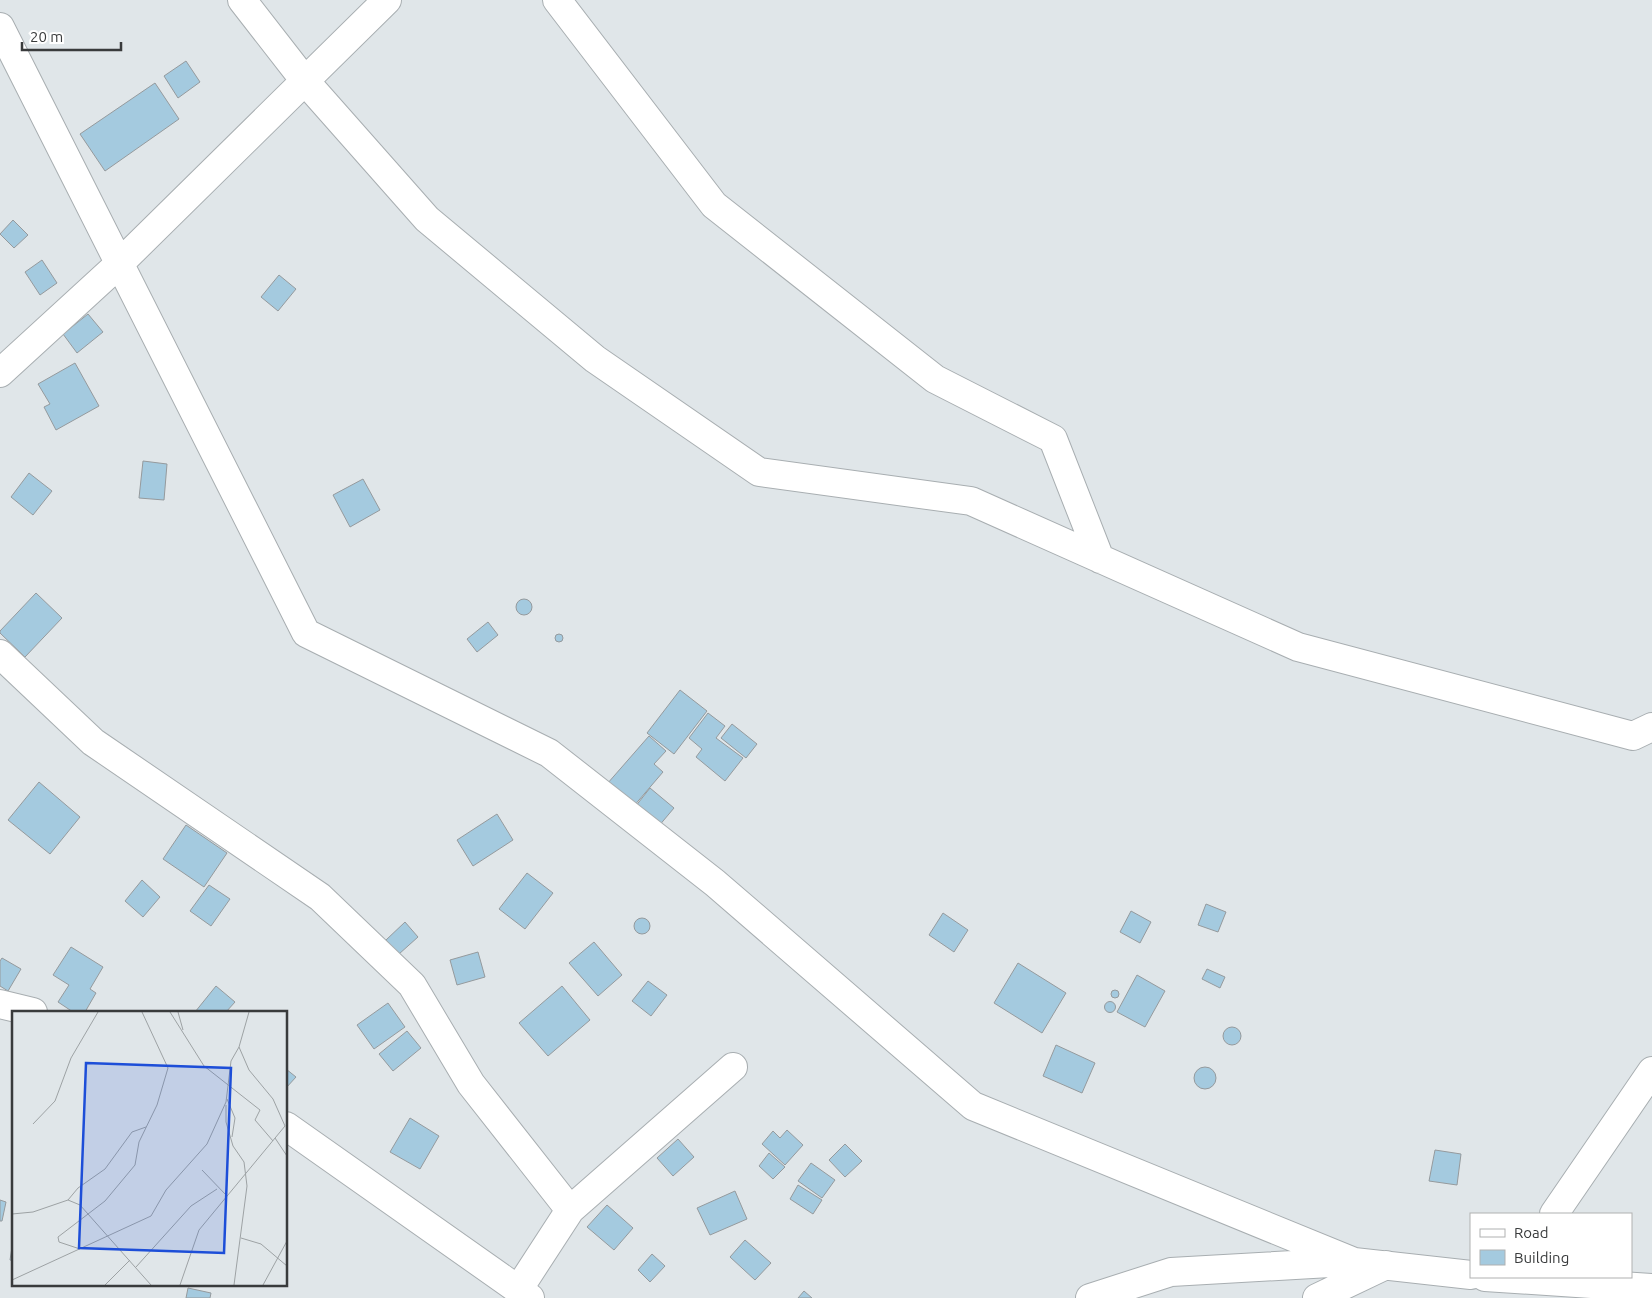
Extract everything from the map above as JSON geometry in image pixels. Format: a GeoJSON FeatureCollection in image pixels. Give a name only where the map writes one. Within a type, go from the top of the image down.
{"type":"FeatureCollection","features":[{"type":"Feature","properties":{"kind":"street"},"geometry":{"type":"LineString","coordinates":[[242,0],[305,81],[426,219],[595,359],[759,472],[971,501],[1298,647],[1633,736],[1652,727]]}},
{"type":"Feature","properties":{"kind":"street"},"geometry":{"type":"LineString","coordinates":[[0,373],[119,264],[387,0]]}},
{"type":"Feature","properties":{"kind":"street"},"geometry":{"type":"LineString","coordinates":[[556,0],[714,205],[935,379],[1053,439],[1100,559]]}},
{"type":"Feature","properties":{"kind":"street"},"geometry":{"type":"LineString","coordinates":[[0,28],[306,633],[549,753],[715,883],[973,1106],[1354,1262]]}},
{"type":"Feature","properties":{"kind":"street"},"geometry":{"type":"LineString","coordinates":[[0,654],[93,742],[320,896],[412,985],[471,1084],[570,1210]]}},
{"type":"Feature","properties":{"kind":"street"},"geometry":{"type":"LineString","coordinates":[[0,1004],[29,1011]]}},
{"type":"Feature","properties":{"kind":"street"},"geometry":{"type":"LineString","coordinates":[[288,1127],[524,1294],[570,1210],[733,1067]]}},
{"type":"Feature","properties":{"kind":"street"},"geometry":{"type":"LineString","coordinates":[[1555,1213],[1652,1071]]}},
{"type":"Feature","properties":{"kind":"street"},"geometry":{"type":"LineString","coordinates":[[1090,1298],[1171,1272],[1354,1262],[1470,1275]]}},
{"type":"Feature","properties":{"kind":"street"},"geometry":{"type":"LineString","coordinates":[[1316,1298],[1386,1265]]}},
{"type":"Feature","properties":{"kind":"street"},"geometry":{"type":"LineString","coordinates":[[1500,1283],[1652,1288]]}},
{"type":"Feature","properties":{"kind":"building"},"geometry":{"type":"Polygon","coordinates":[[[186,61],[200,82],[178,98],[164,76],[186,61]]]}},
{"type":"Feature","properties":{"kind":"building"},"geometry":{"type":"Polygon","coordinates":[[[155,83],[179,119],[105,171],[80,134],[155,83]]]}},
{"type":"Feature","properties":{"kind":"building"},"geometry":{"type":"Polygon","coordinates":[[[13,220],[28,235],[14,248],[0,234],[13,220]]]}},
{"type":"Feature","properties":{"kind":"building"},"geometry":{"type":"Polygon","coordinates":[[[42,260],[57,283],[40,295],[25,272],[42,260]]]}},
{"type":"Feature","properties":{"kind":"building"},"geometry":{"type":"Polygon","coordinates":[[[279,275],[296,289],[278,311],[261,297],[279,275]]]}},
{"type":"Feature","properties":{"kind":"building"},"geometry":{"type":"Polygon","coordinates":[[[88,314],[103,332],[77,353],[63,334],[88,314]]]}},
{"type":"Feature","properties":{"kind":"building"},"geometry":{"type":"Polygon","coordinates":[[[75,363],[99,406],[56,430],[44,407],[50,404],[38,384],[75,363]]]}},
{"type":"Feature","properties":{"kind":"building"},"geometry":{"type":"Polygon","coordinates":[[[143,461],[167,464],[164,500],[139,498],[143,461]]]}},
{"type":"Feature","properties":{"kind":"building"},"geometry":{"type":"Polygon","coordinates":[[[29,473],[52,491],[33,515],[11,497],[29,473]]]}},
{"type":"Feature","properties":{"kind":"building"},"geometry":{"type":"Polygon","coordinates":[[[363,479],[380,510],[350,527],[333,495],[363,479]]]}},
{"type":"Feature","properties":{"kind":"building"},"geometry":{"type":"Polygon","coordinates":[[[36,593],[62,618],[25,657],[0,631],[36,593]]]}},
{"type":"Feature","properties":{"kind":"building"},"geometry":{"type":"Polygon","coordinates":[[[524,599],[532,607],[524,615],[516,607],[524,599]]]}},
{"type":"Feature","properties":{"kind":"building"},"geometry":{"type":"Polygon","coordinates":[[[488,622],[498,635],[477,652],[467,639],[488,622]]]}},
{"type":"Feature","properties":{"kind":"building"},"geometry":{"type":"Polygon","coordinates":[[[559,634],[563,638],[559,642],[555,638],[559,634]]]}},
{"type":"Feature","properties":{"kind":"building"},"geometry":{"type":"Polygon","coordinates":[[[680,690],[707,711],[674,754],[647,733],[680,690]]]}},
{"type":"Feature","properties":{"kind":"building"},"geometry":{"type":"Polygon","coordinates":[[[708,713],[725,726],[716,738],[743,758],[725,781],[696,757],[702,749],[689,738],[708,713]]]}},
{"type":"Feature","properties":{"kind":"building"},"geometry":{"type":"Polygon","coordinates":[[[732,724],[757,744],[746,758],[721,738],[732,724]]]}},
{"type":"Feature","properties":{"kind":"building"},"geometry":{"type":"Polygon","coordinates":[[[649,736],[666,751],[654,764],[663,772],[633,807],[607,784],[649,736]]]}},
{"type":"Feature","properties":{"kind":"building"},"geometry":{"type":"Polygon","coordinates":[[[39,782],[80,817],[50,854],[8,820],[39,782]]]}},
{"type":"Feature","properties":{"kind":"building"},"geometry":{"type":"Polygon","coordinates":[[[650,788],[674,808],[658,827],[635,807],[650,788]]]}},
{"type":"Feature","properties":{"kind":"building"},"geometry":{"type":"Polygon","coordinates":[[[497,814],[513,840],[473,866],[457,840],[497,814]]]}},
{"type":"Feature","properties":{"kind":"building"},"geometry":{"type":"Polygon","coordinates":[[[186,825],[227,853],[204,887],[163,859],[186,825]]]}},
{"type":"Feature","properties":{"kind":"building"},"geometry":{"type":"Polygon","coordinates":[[[527,873],[553,893],[525,929],[499,909],[527,873]]]}},
{"type":"Feature","properties":{"kind":"building"},"geometry":{"type":"Polygon","coordinates":[[[142,880],[160,897],[143,917],[125,901],[142,880]]]}},
{"type":"Feature","properties":{"kind":"building"},"geometry":{"type":"Polygon","coordinates":[[[209,885],[230,899],[211,926],[190,911],[209,885]]]}},
{"type":"Feature","properties":{"kind":"building"},"geometry":{"type":"Polygon","coordinates":[[[1206,904],[1226,912],[1218,932],[1198,925],[1206,904]]]}},
{"type":"Feature","properties":{"kind":"building"},"geometry":{"type":"Polygon","coordinates":[[[1131,911],[1151,922],[1140,943],[1120,932],[1131,911]]]}},
{"type":"Feature","properties":{"kind":"building"},"geometry":{"type":"Polygon","coordinates":[[[943,913],[968,930],[954,952],[929,935],[943,913]]]}},
{"type":"Feature","properties":{"kind":"building"},"geometry":{"type":"Polygon","coordinates":[[[639,918],[645,918],[650,923],[648,932],[639,934],[634,929],[634,923],[639,918]]]}},
{"type":"Feature","properties":{"kind":"building"},"geometry":{"type":"Polygon","coordinates":[[[405,922],[418,937],[399,954],[386,940],[405,922]]]}},
{"type":"Feature","properties":{"kind":"building"},"geometry":{"type":"Polygon","coordinates":[[[594,942],[622,975],[598,996],[569,963],[594,942]]]}},
{"type":"Feature","properties":{"kind":"building"},"geometry":{"type":"Polygon","coordinates":[[[71,947],[103,967],[90,989],[96,993],[86,1011],[72,1011],[58,1002],[69,985],[53,975],[71,947]]]}},
{"type":"Feature","properties":{"kind":"building"},"geometry":{"type":"Polygon","coordinates":[[[478,952],[485,977],[457,985],[450,960],[478,952]]]}},
{"type":"Feature","properties":{"kind":"building"},"geometry":{"type":"Polygon","coordinates":[[[2,958],[21,969],[8,991],[0,986],[0,961],[2,958]]]}},
{"type":"Feature","properties":{"kind":"building"},"geometry":{"type":"Polygon","coordinates":[[[1018,963],[1066,993],[1042,1033],[994,1003],[1018,963]]]}},
{"type":"Feature","properties":{"kind":"building"},"geometry":{"type":"Polygon","coordinates":[[[1207,969],[1225,977],[1220,988],[1202,979],[1207,969]]]}},
{"type":"Feature","properties":{"kind":"building"},"geometry":{"type":"Polygon","coordinates":[[[1137,975],[1165,991],[1145,1027],[1117,1012],[1137,975]]]}},
{"type":"Feature","properties":{"kind":"building"},"geometry":{"type":"Polygon","coordinates":[[[648,981],[667,995],[651,1016],[632,1001],[648,981]]]}},
{"type":"Feature","properties":{"kind":"building"},"geometry":{"type":"Polygon","coordinates":[[[216,986],[235,1002],[227,1011],[196,1011],[216,986]]]}},
{"type":"Feature","properties":{"kind":"building"},"geometry":{"type":"Polygon","coordinates":[[[562,986],[590,1020],[548,1056],[519,1023],[562,986]]]}},
{"type":"Feature","properties":{"kind":"building"},"geometry":{"type":"Polygon","coordinates":[[[1115,990],[1119,994],[1115,998],[1111,994],[1115,990]]]}},
{"type":"Feature","properties":{"kind":"building"},"geometry":{"type":"Polygon","coordinates":[[[1108,1002],[1112,1002],[1115,1007],[1114,1011],[1108,1012],[1105,1009],[1105,1005],[1108,1002]]]}},
{"type":"Feature","properties":{"kind":"building"},"geometry":{"type":"Polygon","coordinates":[[[388,1003],[405,1027],[374,1049],[357,1025],[388,1003]]]}},
{"type":"Feature","properties":{"kind":"building"},"geometry":{"type":"Polygon","coordinates":[[[1232,1027],[1238,1030],[1241,1036],[1238,1042],[1232,1045],[1226,1042],[1223,1036],[1226,1030],[1232,1027]]]}},
{"type":"Feature","properties":{"kind":"building"},"geometry":{"type":"Polygon","coordinates":[[[407,1031],[421,1048],[393,1071],[379,1054],[407,1031]]]}},
{"type":"Feature","properties":{"kind":"building"},"geometry":{"type":"Polygon","coordinates":[[[1056,1045],[1095,1063],[1082,1093],[1043,1076],[1056,1045]]]}},
{"type":"Feature","properties":{"kind":"building"},"geometry":{"type":"Polygon","coordinates":[[[1201,1067],[1209,1067],[1216,1074],[1216,1082],[1209,1089],[1201,1089],[1194,1082],[1194,1074],[1201,1067]]]}},
{"type":"Feature","properties":{"kind":"building"},"geometry":{"type":"Polygon","coordinates":[[[288,1071],[296,1077],[288,1086],[288,1071]]]}},
{"type":"Feature","properties":{"kind":"building"},"geometry":{"type":"Polygon","coordinates":[[[410,1118],[439,1136],[420,1169],[390,1152],[410,1118]]]}},
{"type":"Feature","properties":{"kind":"building"},"geometry":{"type":"Polygon","coordinates":[[[787,1130],[803,1145],[785,1165],[762,1144],[773,1131],[780,1138],[787,1130]]]}},
{"type":"Feature","properties":{"kind":"building"},"geometry":{"type":"Polygon","coordinates":[[[678,1139],[694,1157],[673,1176],[657,1158],[678,1139]]]}},
{"type":"Feature","properties":{"kind":"building"},"geometry":{"type":"Polygon","coordinates":[[[845,1144],[862,1161],[845,1177],[829,1160],[845,1144]]]}},
{"type":"Feature","properties":{"kind":"building"},"geometry":{"type":"Polygon","coordinates":[[[1435,1150],[1461,1154],[1457,1185],[1429,1181],[1435,1150]]]}},
{"type":"Feature","properties":{"kind":"building"},"geometry":{"type":"Polygon","coordinates":[[[769,1153],[785,1167],[773,1179],[759,1166],[769,1153]]]}},
{"type":"Feature","properties":{"kind":"building"},"geometry":{"type":"Polygon","coordinates":[[[811,1163],[835,1180],[822,1198],[798,1181],[811,1163]]]}},
{"type":"Feature","properties":{"kind":"building"},"geometry":{"type":"Polygon","coordinates":[[[798,1185],[822,1200],[813,1214],[790,1199],[798,1185]]]}},
{"type":"Feature","properties":{"kind":"building"},"geometry":{"type":"Polygon","coordinates":[[[735,1191],[747,1219],[710,1235],[697,1208],[735,1191]]]}},
{"type":"Feature","properties":{"kind":"building"},"geometry":{"type":"Polygon","coordinates":[[[0,1200],[6,1202],[2,1221],[0,1221],[0,1200]]]}},
{"type":"Feature","properties":{"kind":"building"},"geometry":{"type":"Polygon","coordinates":[[[607,1205],[633,1228],[614,1250],[587,1227],[607,1205]]]}},
{"type":"Feature","properties":{"kind":"building"},"geometry":{"type":"Polygon","coordinates":[[[745,1240],[771,1263],[755,1280],[730,1257],[745,1240]]]}},
{"type":"Feature","properties":{"kind":"building"},"geometry":{"type":"Polygon","coordinates":[[[652,1254],[665,1266],[650,1282],[638,1270],[652,1254]]]}},
{"type":"Feature","properties":{"kind":"building"},"geometry":{"type":"Polygon","coordinates":[[[188,1288],[211,1293],[210,1298],[186,1298],[188,1288]]]}},
{"type":"Feature","properties":{"kind":"building"},"geometry":{"type":"Polygon","coordinates":[[[804,1291],[812,1298],[798,1298],[804,1291]]]}}]}
